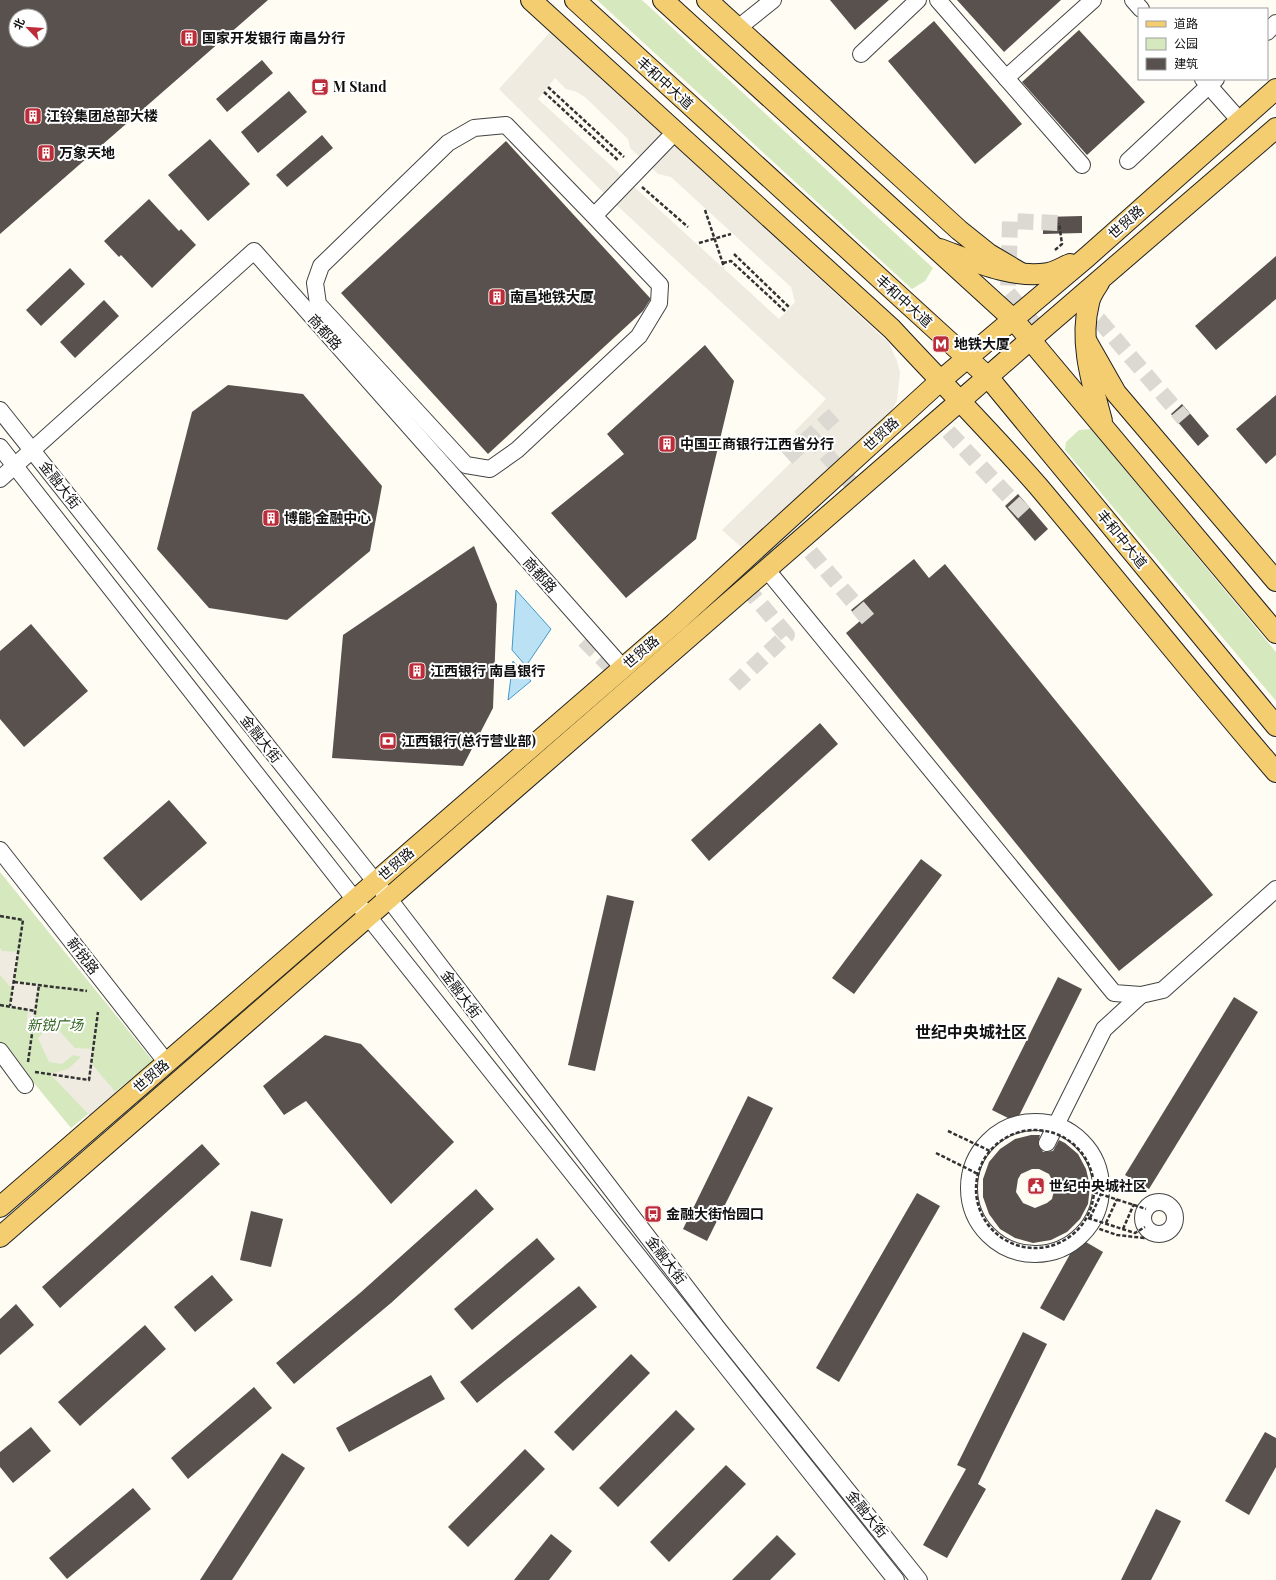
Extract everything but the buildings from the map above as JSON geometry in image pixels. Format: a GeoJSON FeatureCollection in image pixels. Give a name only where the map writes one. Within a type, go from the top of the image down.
{"type":"FeatureCollection","features":[{"type":"Feature","properties":{"kind":"main road"},"geometry":{"type":"LineString","coordinates":[[531,0],[892,329],[940,381],[961,400],[1038,486],[1204,688],[1276,772]]}},
{"type":"Feature","properties":{"kind":"main road","name":"丰和中大道"},"geometry":{"type":"LineString","coordinates":[[575,0],[988,377],[1276,726]]}},
{"type":"Feature","properties":{"kind":"main road"},"geometry":{"type":"LineString","coordinates":[[663,0],[1013,319],[1276,633]]}},
{"type":"Feature","properties":{"kind":"main road"},"geometry":{"type":"LineString","coordinates":[[707,0],[959,230],[989,254],[1021,273]]}},
{"type":"Feature","properties":{"kind":"main road","name":"世贸路"},"geometry":{"type":"LineString","coordinates":[[0,1207],[675,623],[967,357],[1087,257],[1276,89]]}},
{"type":"Feature","properties":{"kind":"main road","name":"世贸路"},"geometry":{"type":"LineString","coordinates":[[0,1237],[1101,278],[1276,128]]}},
{"type":"Feature","properties":{"kind":"main road"},"geometry":{"type":"LineString","coordinates":[[931,245],[985,265],[1021,273],[1048,274],[1087,257]]}},
{"type":"Feature","properties":{"kind":"main road"},"geometry":{"type":"LineString","coordinates":[[1101,278],[1089,302],[1087,342],[1089,371],[1103,427]]}},
{"type":"Feature","properties":{"kind":"main road"},"geometry":{"type":"LineString","coordinates":[[1087,342],[1116,393],[1276,581]]}},
{"type":"Feature","properties":{"kind":"street"},"geometry":{"type":"LineString","coordinates":[[738,28],[773,0]]}},
{"type":"Feature","properties":{"kind":"street"},"geometry":{"type":"LineString","coordinates":[[861,54],[918,0]]}},
{"type":"Feature","properties":{"kind":"street"},"geometry":{"type":"LineString","coordinates":[[938,0],[1082,165]]}},
{"type":"Feature","properties":{"kind":"street"},"geometry":{"type":"LineString","coordinates":[[1006,78],[1093,0]]}},
{"type":"Feature","properties":{"kind":"street"},"geometry":{"type":"LineString","coordinates":[[1133,0],[1140,8]]}},
{"type":"Feature","properties":{"kind":"street"},"geometry":{"type":"LineString","coordinates":[[1268,31],[1276,23]]}},
{"type":"Feature","properties":{"kind":"street"},"geometry":{"type":"LineString","coordinates":[[1128,161],[1209,81],[1240,121]]}},
{"type":"Feature","properties":{"kind":"street"},"geometry":{"type":"LineString","coordinates":[[506,125],[594,216],[660,285],[659,303],[639,336],[517,450],[490,469],[466,465],[318,304],[315,283],[321,266],[448,143],[474,128],[506,125]]}},
{"type":"Feature","properties":{"kind":"street"},"geometry":{"type":"LineString","coordinates":[[594,216],[676,131]]}},
{"type":"Feature","properties":{"kind":"street","name":"商都路"},"geometry":{"type":"LineString","coordinates":[[0,479],[254,251],[623,668]]}},
{"type":"Feature","properties":{"kind":"street","name":"金融大街"},"geometry":{"type":"LineString","coordinates":[[0,410],[389,899],[719,1330],[919,1580]]}},
{"type":"Feature","properties":{"kind":"street","name":"金融大街"},"geometry":{"type":"LineString","coordinates":[[0,447],[354,900],[896,1580]]}},
{"type":"Feature","properties":{"kind":"street"},"geometry":{"type":"LineString","coordinates":[[767,570],[1114,992],[1141,995],[1163,990],[1276,889]]}},
{"type":"Feature","properties":{"kind":"street","name":"新锐路"},"geometry":{"type":"LineString","coordinates":[[2,856],[167,1063]]}},
{"type":"Feature","properties":{"kind":"street"},"geometry":{"type":"LineString","coordinates":[[1047,1143],[1104,1029],[1141,995]]}},
{"type":"Feature","properties":{"kind":"street"},"geometry":{"type":"LineString","coordinates":[[0,1051],[26,1078]]}},
{"type":"Feature","properties":{"kind":"street"},"geometry":{"type":"LineString","coordinates":[[1035,1122],[1056,1125],[1076,1136],[1091,1152],[1099,1174],[1100,1196],[1094,1218],[1089,1220],[1081,1236],[1062,1249],[1040,1255],[1018,1253],[997,1244],[981,1228],[972,1210],[968,1189],[971,1168],[981,1149],[996,1134],[1014,1125],[1035,1122]]}},
{"type":"Feature","properties":{"kind":"street"},"geometry":{"type":"LineString","coordinates":[[1163,1202],[1168,1204],[1175,1212],[1175,1224],[1168,1232],[1158,1235],[1148,1230],[1140,1207],[1152,1203],[1163,1202]]}},
{"type":"Feature","properties":{"kind":"path"},"geometry":{"type":"LineString","coordinates":[[548,87],[624,157]]}},
{"type":"Feature","properties":{"kind":"path"},"geometry":{"type":"LineString","coordinates":[[544,92],[619,161]]}},
{"type":"Feature","properties":{"kind":"path"},"geometry":{"type":"LineString","coordinates":[[631,177],[688,227]]}},
{"type":"Feature","properties":{"kind":"path"},"geometry":{"type":"LineString","coordinates":[[705,210],[724,267]]}},
{"type":"Feature","properties":{"kind":"path"},"geometry":{"type":"LineString","coordinates":[[698,243],[731,234]]}},
{"type":"Feature","properties":{"kind":"path"},"geometry":{"type":"LineString","coordinates":[[734,254],[790,308]]}},
{"type":"Feature","properties":{"kind":"path"},"geometry":{"type":"LineString","coordinates":[[723,263],[731,261],[786,312]]}},
{"type":"Feature","properties":{"kind":"path"},"geometry":{"type":"LineString","coordinates":[[0,916],[23,920],[10,1006]]}},
{"type":"Feature","properties":{"kind":"path"},"geometry":{"type":"LineString","coordinates":[[14,982],[87,991]]}},
{"type":"Feature","properties":{"kind":"path"},"geometry":{"type":"LineString","coordinates":[[39,985],[26,1078],[89,1080],[98,1012]]}},
{"type":"Feature","properties":{"kind":"path"},"geometry":{"type":"LineString","coordinates":[[0,1005],[35,1011]]}},
{"type":"Feature","properties":{"kind":"path"},"geometry":{"type":"LineString","coordinates":[[1089,1220],[1094,1199],[1094,1179],[1088,1161],[1076,1145],[1060,1134],[1042,1129],[1022,1130],[1004,1138],[990,1151],[980,1168],[976,1187],[978,1207],[987,1224],[1002,1238],[1020,1246],[1039,1248],[1058,1244],[1075,1233],[1089,1220],[1101,1194]]}},
{"type":"Feature","properties":{"kind":"path"},"geometry":{"type":"LineString","coordinates":[[948,1131],[990,1151]]}},
{"type":"Feature","properties":{"kind":"path"},"geometry":{"type":"LineString","coordinates":[[965,1167],[976,1144]]}},
{"type":"Feature","properties":{"kind":"path"},"geometry":{"type":"LineString","coordinates":[[936,1153],[978,1174]]}},
{"type":"Feature","properties":{"kind":"path"},"geometry":{"type":"LineString","coordinates":[[1094,1192],[1140,1207],[1123,1229]]}},
{"type":"Feature","properties":{"kind":"path"},"geometry":{"type":"LineString","coordinates":[[1106,1223],[1117,1199]]}},
{"type":"Feature","properties":{"kind":"path"},"geometry":{"type":"LineString","coordinates":[[1089,1220],[1106,1223],[1136,1233],[1148,1230]]}},
{"type":"Feature","properties":{"kind":"path"},"geometry":{"type":"LineString","coordinates":[[1089,1220],[1117,1235],[1144,1238],[1148,1230]]}},
{"type":"Feature","properties":{"kind":"green space"},"geometry":{"type":"Polygon","coordinates":[[[597,0],[642,0],[933,268],[925,281],[912,289],[597,0]]]}},
{"type":"Feature","properties":{"kind":"green space"},"geometry":{"type":"Polygon","coordinates":[[[1091,429],[1276,652],[1276,701],[1065,450],[1066,442],[1079,430],[1091,429]]]}},
{"type":"Feature","properties":{"kind":"green space","name":"新锐广场"},"geometry":{"type":"Polygon","coordinates":[[[0,872],[153,1061],[71,1128],[0,1042],[0,872]]]}},
{"type":"Feature","properties":{"kind":"shaded area"},"geometry":{"type":"Polygon","coordinates":[[[551,31],[889,343],[897,361],[900,373],[897,400],[889,418],[741,547],[722,530],[807,447],[794,432],[826,399],[610,199],[499,89],[551,31]],[[555,78],[538,99],[779,319],[795,302],[791,287],[671,177],[658,174],[630,148],[628,139],[586,98],[577,92],[566,89],[555,78]]]}},
{"type":"Feature","properties":{"kind":"shaded area"},"geometry":{"type":"Polygon","coordinates":[[[0,948],[2,951],[19,952],[14,982],[39,985],[34,1018],[50,1021],[75,1048],[93,1049],[91,1063],[123,1101],[97,1123],[50,1074],[68,1069],[81,1057],[73,1055],[62,1064],[49,1062],[38,1038],[44,1032],[26,1028],[28,1010],[10,1006],[13,990],[0,975],[0,948]]]}},
{"type":"Feature","properties":{"kind":"water"},"geometry":{"type":"Polygon","coordinates":[[[516,590],[551,629],[526,666],[512,650],[516,590]]]}},
{"type":"Feature","properties":{"kind":"water"},"geometry":{"type":"Polygon","coordinates":[[[513,661],[531,681],[508,700],[513,661]]]}},
{"type":"Feature","properties":{"kind":"tunnel"},"geometry":{"type":"LineString","coordinates":[[1034,324],[1008,293],[1010,221],[1059,223]]}},
{"type":"Feature","properties":{"kind":"tunnel"},"geometry":{"type":"LineString","coordinates":[[1080,305],[1099,320],[1184,419]]}},
{"type":"Feature","properties":{"kind":"tunnel"},"geometry":{"type":"LineString","coordinates":[[787,458],[838,411]]}},
{"type":"Feature","properties":{"kind":"tunnel"},"geometry":{"type":"LineString","coordinates":[[932,414],[1024,513]]}},
{"type":"Feature","properties":{"kind":"tunnel"},"geometry":{"type":"LineString","coordinates":[[810,436],[852,484]]}},
{"type":"Feature","properties":{"kind":"tunnel"},"geometry":{"type":"LineString","coordinates":[[795,534],[868,619]]}},
{"type":"Feature","properties":{"kind":"tunnel"},"geometry":{"type":"LineString","coordinates":[[734,685],[787,635],[741,581]]}},
{"type":"Feature","properties":{"kind":"tunnel"},"geometry":{"type":"LineString","coordinates":[[584,640],[625,681]]}},
{"type":"Feature","properties":{"kind":"place","name":"国家开发银行 南昌分行"},"geometry":{"type":"Point","coordinates":[189,38]}},
{"type":"Feature","properties":{"kind":"place","name":"M Stand"},"geometry":{"type":"Point","coordinates":[320,87]}},
{"type":"Feature","properties":{"kind":"place","name":"江铃集团总部大楼"},"geometry":{"type":"Point","coordinates":[33,116]}},
{"type":"Feature","properties":{"kind":"place","name":"万象天地"},"geometry":{"type":"Point","coordinates":[46,153]}},
{"type":"Feature","properties":{"kind":"place","name":"南昌地铁大厦"},"geometry":{"type":"Point","coordinates":[497,297]}},
{"type":"Feature","properties":{"kind":"place","name":"地铁大厦"},"geometry":{"type":"Point","coordinates":[941,344]}},
{"type":"Feature","properties":{"kind":"place","name":"中国工商银行江西省分行"},"geometry":{"type":"Point","coordinates":[667,444]}},
{"type":"Feature","properties":{"kind":"place","name":"博能 金融中心"},"geometry":{"type":"Point","coordinates":[271,518]}},
{"type":"Feature","properties":{"kind":"place","name":"江西银行 南昌银行"},"geometry":{"type":"Point","coordinates":[417,671]}},
{"type":"Feature","properties":{"kind":"place","name":"江西银行(总行营业部)"},"geometry":{"type":"Point","coordinates":[388,741]}},
{"type":"Feature","properties":{"kind":"place","name":"世纪中央城社区"},"geometry":{"type":"Point","coordinates":[1036,1186]}},
{"type":"Feature","properties":{"kind":"place","name":"金融大街怡园口"},"geometry":{"type":"Point","coordinates":[653,1214]}},
{"type":"Feature","properties":{"kind":"district","name":"世纪中央城社区"},"geometry":{"type":"Point","coordinates":[971,1032]}}]}
